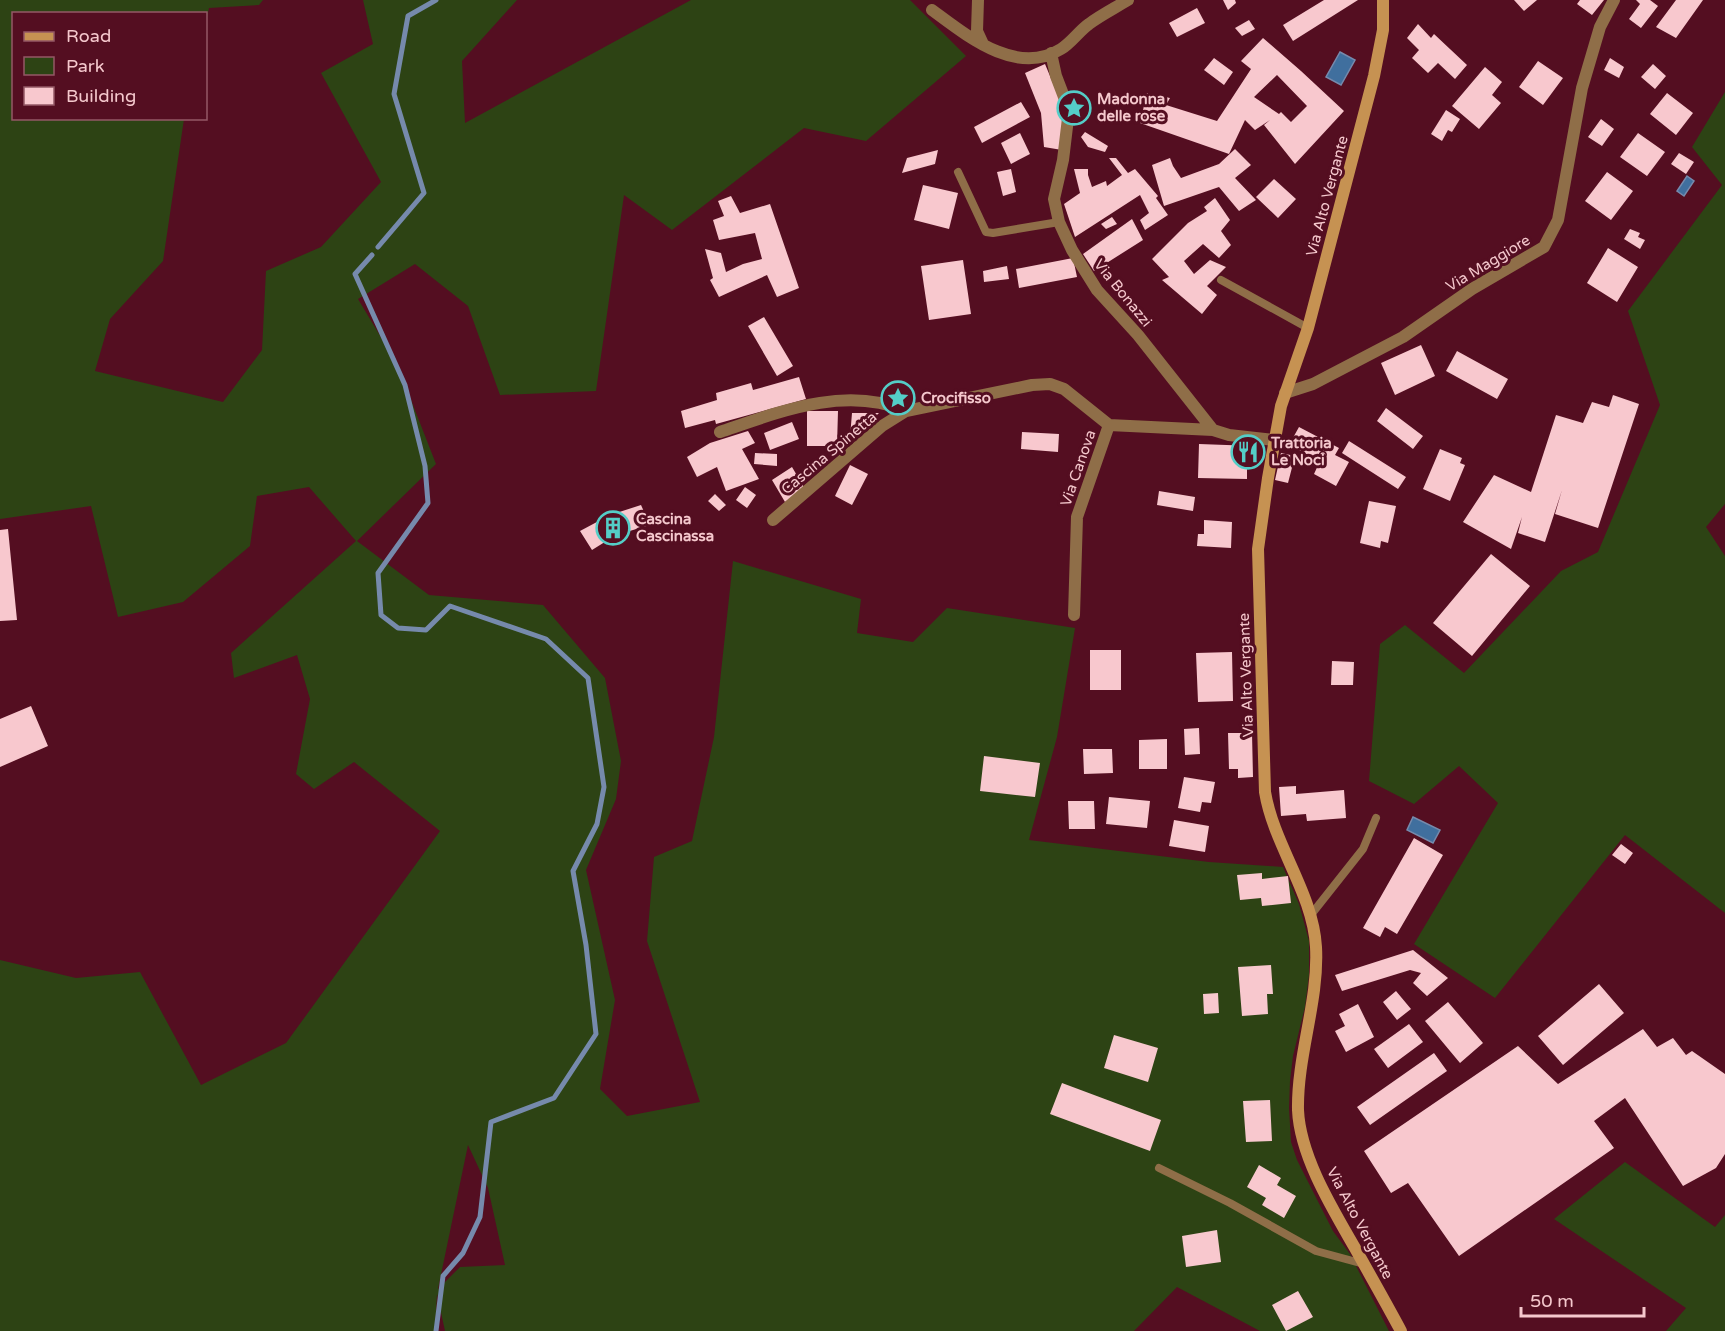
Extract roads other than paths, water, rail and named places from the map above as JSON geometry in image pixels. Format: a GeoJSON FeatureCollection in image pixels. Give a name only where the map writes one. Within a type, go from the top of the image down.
{"type":"FeatureCollection","features":[{"type":"Feature","properties":{"kind":"main road","name":"Via Alto Vergante"},"geometry":{"type":"LineString","coordinates":[[1383,0],[1383,30],[1377,64],[1308,328],[1275,440],[1258,549],[1265,792],[1275,831],[1310,916],[1316,947],[1316,971],[1299,1082],[1298,1111],[1303,1136],[1313,1165],[1331,1205],[1401,1331]]}},
{"type":"Feature","properties":{"kind":"street"},"geometry":{"type":"LineString","coordinates":[[978,0],[977,31],[983,44]]}},
{"type":"Feature","properties":{"kind":"street"},"geometry":{"type":"LineString","coordinates":[[932,10],[966,35],[1003,55],[1036,58],[1061,50],[1088,24],[1128,0]]}},
{"type":"Feature","properties":{"kind":"street","name":"Via Maggiore"},"geometry":{"type":"LineString","coordinates":[[1288,390],[1313,384],[1403,337],[1471,286],[1544,247],[1558,220],[1562,174],[1582,88],[1600,27],[1614,0]]}},
{"type":"Feature","properties":{"kind":"street","name":"Via Bonazzi"},"geometry":{"type":"LineString","coordinates":[[1051,53],[1056,76],[1069,110],[1063,160],[1054,199],[1059,222],[1072,250],[1097,290],[1138,335],[1213,430]]}},
{"type":"Feature","properties":{"kind":"street","name":"Cascina Spinetta"},"geometry":{"type":"LineString","coordinates":[[773,520],[882,426],[906,411],[1032,385],[1050,384],[1064,389],[1109,425]]}},
{"type":"Feature","properties":{"kind":"street","name":"Cascina Spinetta"},"geometry":{"type":"LineString","coordinates":[[720,432],[818,402],[858,401],[889,404],[906,411]]}},
{"type":"Feature","properties":{"kind":"street","name":"Via Canova"},"geometry":{"type":"LineString","coordinates":[[1074,615],[1077,517],[1109,425],[1213,430],[1229,435],[1275,440]]}},
{"type":"Feature","properties":{"kind":"lane"},"geometry":{"type":"LineString","coordinates":[[958,172],[986,232],[993,233],[1059,222]]}},
{"type":"Feature","properties":{"kind":"lane"},"geometry":{"type":"LineString","coordinates":[[1221,280],[1308,328]]}},
{"type":"Feature","properties":{"kind":"lane"},"geometry":{"type":"LineString","coordinates":[[1310,916],[1363,849],[1376,818]]}},
{"type":"Feature","properties":{"kind":"lane"},"geometry":{"type":"LineString","coordinates":[[1159,1168],[1230,1203],[1316,1251],[1364,1264]]}},
{"type":"Feature","properties":{"kind":"water"},"geometry":{"type":"Polygon","coordinates":[[[1340,52],[1355,60],[1341,85],[1326,77],[1340,52]]]}},
{"type":"Feature","properties":{"kind":"water"},"geometry":{"type":"Polygon","coordinates":[[[1687,176],[1694,181],[1684,196],[1677,191],[1687,176]]]}},
{"type":"Feature","properties":{"kind":"water"},"geometry":{"type":"Polygon","coordinates":[[[1413,817],[1440,830],[1433,843],[1407,830],[1413,817]]]}},
{"type":"Feature","properties":{"kind":"waterway"},"geometry":{"type":"LineString","coordinates":[[378,247],[424,193],[394,94],[408,16],[436,0]]}},
{"type":"Feature","properties":{"kind":"waterway"},"geometry":{"type":"LineString","coordinates":[[372,255],[355,274],[405,385],[425,466],[428,503],[378,573],[381,615],[398,628],[426,630],[450,606],[546,639],[588,678],[604,787],[597,824],[573,871],[586,945],[596,1034],[554,1098],[491,1122],[480,1217],[463,1253],[443,1276],[436,1331]]}},
{"type":"Feature","properties":{"kind":"place","name":"Madonna delle rose"},"geometry":{"type":"Point","coordinates":[1074,108]}},
{"type":"Feature","properties":{"kind":"place","name":"Crocifisso"},"geometry":{"type":"Point","coordinates":[898,398]}},
{"type":"Feature","properties":{"kind":"place","name":"Trattoria Le Noci"},"geometry":{"type":"Point","coordinates":[1248,452]}},
{"type":"Feature","properties":{"kind":"place","name":"Cascina Cascinassa"},"geometry":{"type":"Point","coordinates":[613,528]}}]}
